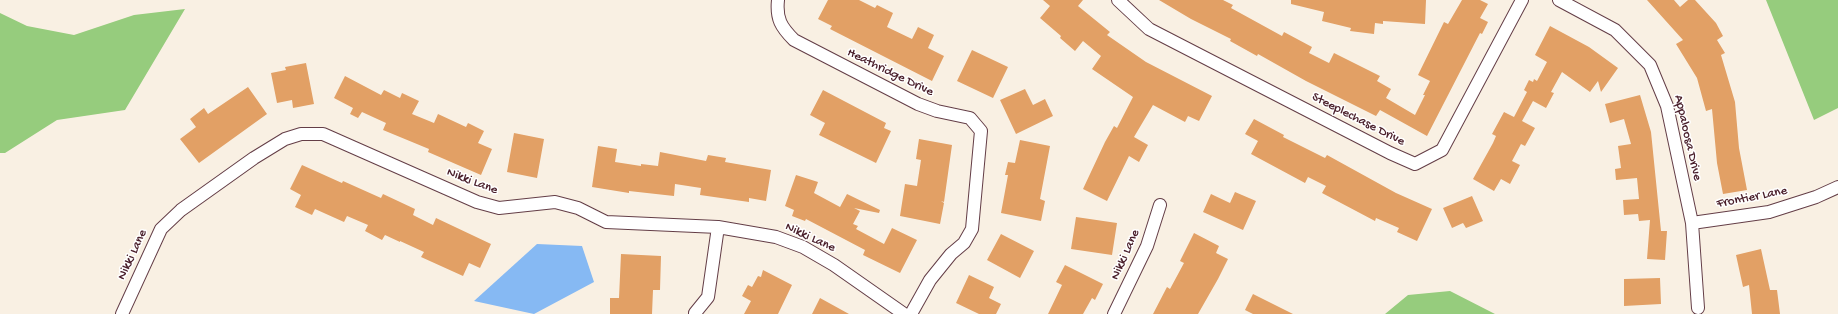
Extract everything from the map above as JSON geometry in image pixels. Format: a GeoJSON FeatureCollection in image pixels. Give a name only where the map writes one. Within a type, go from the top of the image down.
{"type":"FeatureCollection","features":[{"type":"Feature","properties":{"kind":"street","name":"Heathridge Drive"},"geometry":{"type":"LineString","coordinates":[[778,0],[777,7],[782,28],[794,40],[918,104],[937,111],[970,118],[981,131],[972,230],[964,243],[951,254],[930,280],[910,314]]}},
{"type":"Feature","properties":{"kind":"street","name":"Steeplechase Drive"},"geometry":{"type":"LineString","coordinates":[[1118,0],[1149,29],[1390,153],[1415,164],[1442,150],[1522,0]]}},
{"type":"Feature","properties":{"kind":"street","name":"Appaloosa Drive"},"geometry":{"type":"LineString","coordinates":[[1559,0],[1615,30],[1650,65],[1667,106],[1692,223],[1698,308]]}},
{"type":"Feature","properties":{"kind":"street","name":"Nikki Lane"},"geometry":{"type":"LineString","coordinates":[[122,314],[161,229],[181,210],[254,158],[285,139],[301,134],[323,134],[477,202],[499,208],[555,202],[578,208],[606,222],[718,227],[776,237],[803,248],[834,265],[904,314]]}},
{"type":"Feature","properties":{"kind":"street","name":"Frontier Lane"},"geometry":{"type":"LineString","coordinates":[[1692,223],[1768,212],[1816,197],[1838,187]]}},
{"type":"Feature","properties":{"kind":"street","name":"Nikki Lane"},"geometry":{"type":"LineString","coordinates":[[1114,314],[1147,246],[1160,205]]}},
{"type":"Feature","properties":{"kind":"street"},"geometry":{"type":"LineString","coordinates":[[695,313],[708,297],[718,227]]}},
{"type":"Feature","properties":{"kind":"green space"},"geometry":{"type":"Polygon","coordinates":[[[1766,0],[1838,0],[1838,108],[1814,120],[1766,0]]]}},
{"type":"Feature","properties":{"kind":"green space"},"geometry":{"type":"Polygon","coordinates":[[[185,9],[125,110],[57,120],[5,153],[0,153],[0,13],[27,26],[74,35],[134,15],[185,9]]]}},
{"type":"Feature","properties":{"kind":"green space"},"geometry":{"type":"Polygon","coordinates":[[[1450,291],[1495,314],[1385,314],[1408,295],[1450,291]]]}},
{"type":"Feature","properties":{"kind":"water"},"geometry":{"type":"Polygon","coordinates":[[[537,244],[582,246],[594,282],[534,314],[474,301],[537,244]]]}},
{"type":"Feature","properties":{"kind":"building"},"geometry":{"type":"Polygon","coordinates":[[[828,0],[859,0],[875,8],[877,5],[893,13],[887,27],[912,39],[918,27],[934,35],[928,48],[944,56],[932,81],[830,29],[832,26],[818,19],[828,0]]]}},
{"type":"Feature","properties":{"kind":"building"},"geometry":{"type":"Polygon","coordinates":[[[1043,0],[1083,0],[1078,6],[1110,32],[1107,35],[1146,62],[1212,96],[1199,121],[1188,116],[1185,122],[1153,105],[1134,137],[1148,145],[1139,162],[1129,156],[1107,201],[1083,189],[1105,142],[1114,126],[1117,128],[1133,97],[1092,69],[1101,56],[1083,41],[1075,51],[1060,38],[1061,36],[1040,18],[1050,6],[1043,0]]]}},
{"type":"Feature","properties":{"kind":"building"},"geometry":{"type":"Polygon","coordinates":[[[1159,0],[1223,0],[1233,5],[1231,8],[1282,36],[1284,32],[1312,47],[1309,53],[1329,63],[1334,53],[1380,76],[1377,81],[1391,89],[1386,98],[1415,115],[1430,81],[1418,75],[1444,22],[1448,24],[1462,0],[1480,0],[1488,4],[1480,18],[1488,22],[1482,34],[1480,33],[1427,136],[1380,110],[1376,116],[1306,81],[1258,54],[1257,56],[1230,41],[1231,39],[1191,19],[1159,0]]]}},
{"type":"Feature","properties":{"kind":"building"},"geometry":{"type":"Polygon","coordinates":[[[1291,0],[1426,0],[1425,24],[1383,21],[1383,24],[1375,23],[1374,34],[1350,31],[1351,28],[1322,21],[1324,12],[1291,4],[1291,0]]]}},
{"type":"Feature","properties":{"kind":"building"},"geometry":{"type":"Polygon","coordinates":[[[1647,0],[1674,0],[1680,7],[1688,0],[1695,0],[1716,23],[1723,36],[1717,40],[1725,53],[1721,55],[1735,102],[1739,148],[1747,190],[1723,194],[1717,163],[1712,109],[1706,111],[1697,78],[1676,44],[1683,40],[1647,0]]]}},
{"type":"Feature","properties":{"kind":"building"},"geometry":{"type":"Polygon","coordinates":[[[1550,26],[1589,47],[1618,68],[1601,92],[1598,81],[1590,92],[1562,72],[1551,92],[1554,93],[1546,108],[1533,101],[1522,121],[1535,128],[1525,146],[1521,144],[1512,161],[1520,165],[1510,184],[1501,179],[1494,191],[1473,179],[1493,143],[1496,136],[1492,134],[1504,112],[1514,117],[1527,92],[1524,90],[1529,80],[1533,82],[1534,79],[1537,81],[1547,62],[1535,55],[1550,26]]]}},
{"type":"Feature","properties":{"kind":"building"},"geometry":{"type":"Polygon","coordinates":[[[972,50],[1008,67],[993,98],[957,81],[972,50]]]}},
{"type":"Feature","properties":{"kind":"building"},"geometry":{"type":"Polygon","coordinates":[[[306,63],[314,104],[293,108],[292,100],[277,103],[271,73],[286,70],[285,67],[306,63]]]}},
{"type":"Feature","properties":{"kind":"building"},"geometry":{"type":"Polygon","coordinates":[[[345,76],[381,95],[384,90],[400,98],[402,93],[419,101],[412,114],[434,123],[438,114],[466,127],[468,123],[484,131],[478,143],[492,149],[481,175],[428,152],[429,149],[383,130],[386,123],[362,112],[358,118],[350,114],[353,108],[334,98],[345,76]]]}},
{"type":"Feature","properties":{"kind":"building"},"geometry":{"type":"Polygon","coordinates":[[[248,87],[267,114],[199,163],[180,139],[196,127],[190,119],[204,108],[208,114],[248,87]]]}},
{"type":"Feature","properties":{"kind":"building"},"geometry":{"type":"Polygon","coordinates":[[[1025,89],[1033,105],[1045,99],[1053,116],[1016,134],[1000,100],[1025,89]]]}},
{"type":"Feature","properties":{"kind":"building"},"geometry":{"type":"Polygon","coordinates":[[[823,90],[886,123],[884,128],[891,131],[876,163],[819,135],[825,123],[810,115],[823,90]]]}},
{"type":"Feature","properties":{"kind":"building"},"geometry":{"type":"Polygon","coordinates":[[[1640,95],[1651,132],[1661,231],[1667,231],[1665,260],[1647,259],[1650,220],[1639,221],[1638,214],[1624,215],[1623,200],[1639,199],[1637,178],[1616,180],[1615,169],[1621,168],[1618,146],[1631,144],[1624,119],[1610,123],[1605,104],[1640,95]]]}},
{"type":"Feature","properties":{"kind":"building"},"geometry":{"type":"Polygon","coordinates":[[[1254,119],[1284,135],[1283,137],[1325,158],[1327,155],[1396,193],[1432,209],[1417,241],[1397,232],[1399,228],[1376,218],[1375,221],[1322,193],[1326,186],[1308,177],[1305,183],[1251,154],[1258,141],[1245,134],[1254,119]]]}},
{"type":"Feature","properties":{"kind":"building"},"geometry":{"type":"Polygon","coordinates":[[[514,133],[544,139],[537,178],[507,172],[514,133]]]}},
{"type":"Feature","properties":{"kind":"building"},"geometry":{"type":"Polygon","coordinates":[[[919,139],[952,145],[944,202],[941,201],[944,203],[940,224],[900,216],[905,184],[917,186],[921,160],[916,159],[919,139]]]}},
{"type":"Feature","properties":{"kind":"building"},"geometry":{"type":"Polygon","coordinates":[[[1020,140],[1050,146],[1040,199],[1045,201],[1041,221],[1001,213],[1008,175],[1005,175],[1008,162],[1015,163],[1020,140]]]}},
{"type":"Feature","properties":{"kind":"building"},"geometry":{"type":"Polygon","coordinates":[[[598,146],[617,149],[615,162],[641,166],[641,164],[658,166],[660,152],[706,161],[708,155],[726,158],[725,162],[771,170],[766,201],[749,198],[749,202],[700,195],[701,188],[675,184],[674,196],[629,191],[629,193],[592,187],[598,146]]]}},
{"type":"Feature","properties":{"kind":"building"},"geometry":{"type":"Polygon","coordinates":[[[302,165],[381,198],[383,194],[415,209],[413,215],[433,225],[436,218],[491,244],[480,268],[469,263],[463,276],[421,257],[424,252],[400,241],[385,235],[382,240],[365,231],[368,225],[347,216],[344,222],[315,209],[312,215],[295,207],[301,195],[290,189],[302,165]]]}},
{"type":"Feature","properties":{"kind":"building"},"geometry":{"type":"Polygon","coordinates":[[[796,175],[818,182],[814,193],[840,207],[847,194],[880,210],[879,213],[854,208],[860,211],[853,224],[858,226],[856,229],[884,244],[892,228],[917,240],[900,273],[863,255],[865,250],[806,219],[805,221],[792,216],[794,210],[785,206],[796,175]]]}},
{"type":"Feature","properties":{"kind":"building"},"geometry":{"type":"Polygon","coordinates":[[[1235,192],[1256,201],[1243,230],[1203,212],[1211,194],[1230,203],[1235,192]]]}},
{"type":"Feature","properties":{"kind":"building"},"geometry":{"type":"Polygon","coordinates":[[[1472,196],[1483,221],[1466,228],[1463,223],[1452,228],[1443,208],[1472,196]]]}},
{"type":"Feature","properties":{"kind":"building"},"geometry":{"type":"Polygon","coordinates":[[[1076,217],[1117,223],[1112,255],[1071,249],[1076,217]]]}},
{"type":"Feature","properties":{"kind":"building"},"geometry":{"type":"Polygon","coordinates":[[[1194,233],[1219,246],[1216,253],[1228,259],[1218,279],[1198,314],[1153,314],[1167,287],[1170,289],[1184,263],[1180,261],[1194,233]]]}},
{"type":"Feature","properties":{"kind":"building"},"geometry":{"type":"Polygon","coordinates":[[[1001,234],[1034,251],[1020,278],[987,260],[1001,234]]]}},
{"type":"Feature","properties":{"kind":"building"},"geometry":{"type":"Polygon","coordinates":[[[1761,249],[1770,290],[1777,290],[1780,314],[1752,314],[1749,285],[1743,287],[1736,255],[1761,249]]]}},
{"type":"Feature","properties":{"kind":"building"},"geometry":{"type":"Polygon","coordinates":[[[621,254],[661,256],[660,290],[653,290],[652,314],[610,314],[610,298],[619,298],[621,254]]]}},
{"type":"Feature","properties":{"kind":"building"},"geometry":{"type":"Polygon","coordinates":[[[1065,265],[1103,284],[1095,300],[1092,298],[1083,314],[1048,314],[1062,285],[1056,282],[1065,265]]]}},
{"type":"Feature","properties":{"kind":"building"},"geometry":{"type":"Polygon","coordinates":[[[763,270],[792,285],[778,314],[744,314],[751,301],[742,296],[748,285],[752,287],[758,276],[761,277],[763,270]]]}},
{"type":"Feature","properties":{"kind":"building"},"geometry":{"type":"Polygon","coordinates":[[[969,275],[994,287],[989,298],[1001,304],[996,314],[979,314],[956,303],[969,275]]]}},
{"type":"Feature","properties":{"kind":"building"},"geometry":{"type":"Polygon","coordinates":[[[1660,278],[1661,304],[1624,306],[1624,279],[1660,278]]]}},
{"type":"Feature","properties":{"kind":"building"},"geometry":{"type":"Polygon","coordinates":[[[1253,294],[1293,314],[1253,314],[1245,310],[1253,294]]]}},
{"type":"Feature","properties":{"kind":"building"},"geometry":{"type":"Polygon","coordinates":[[[820,298],[849,314],[812,314],[820,298]]]}}]}
